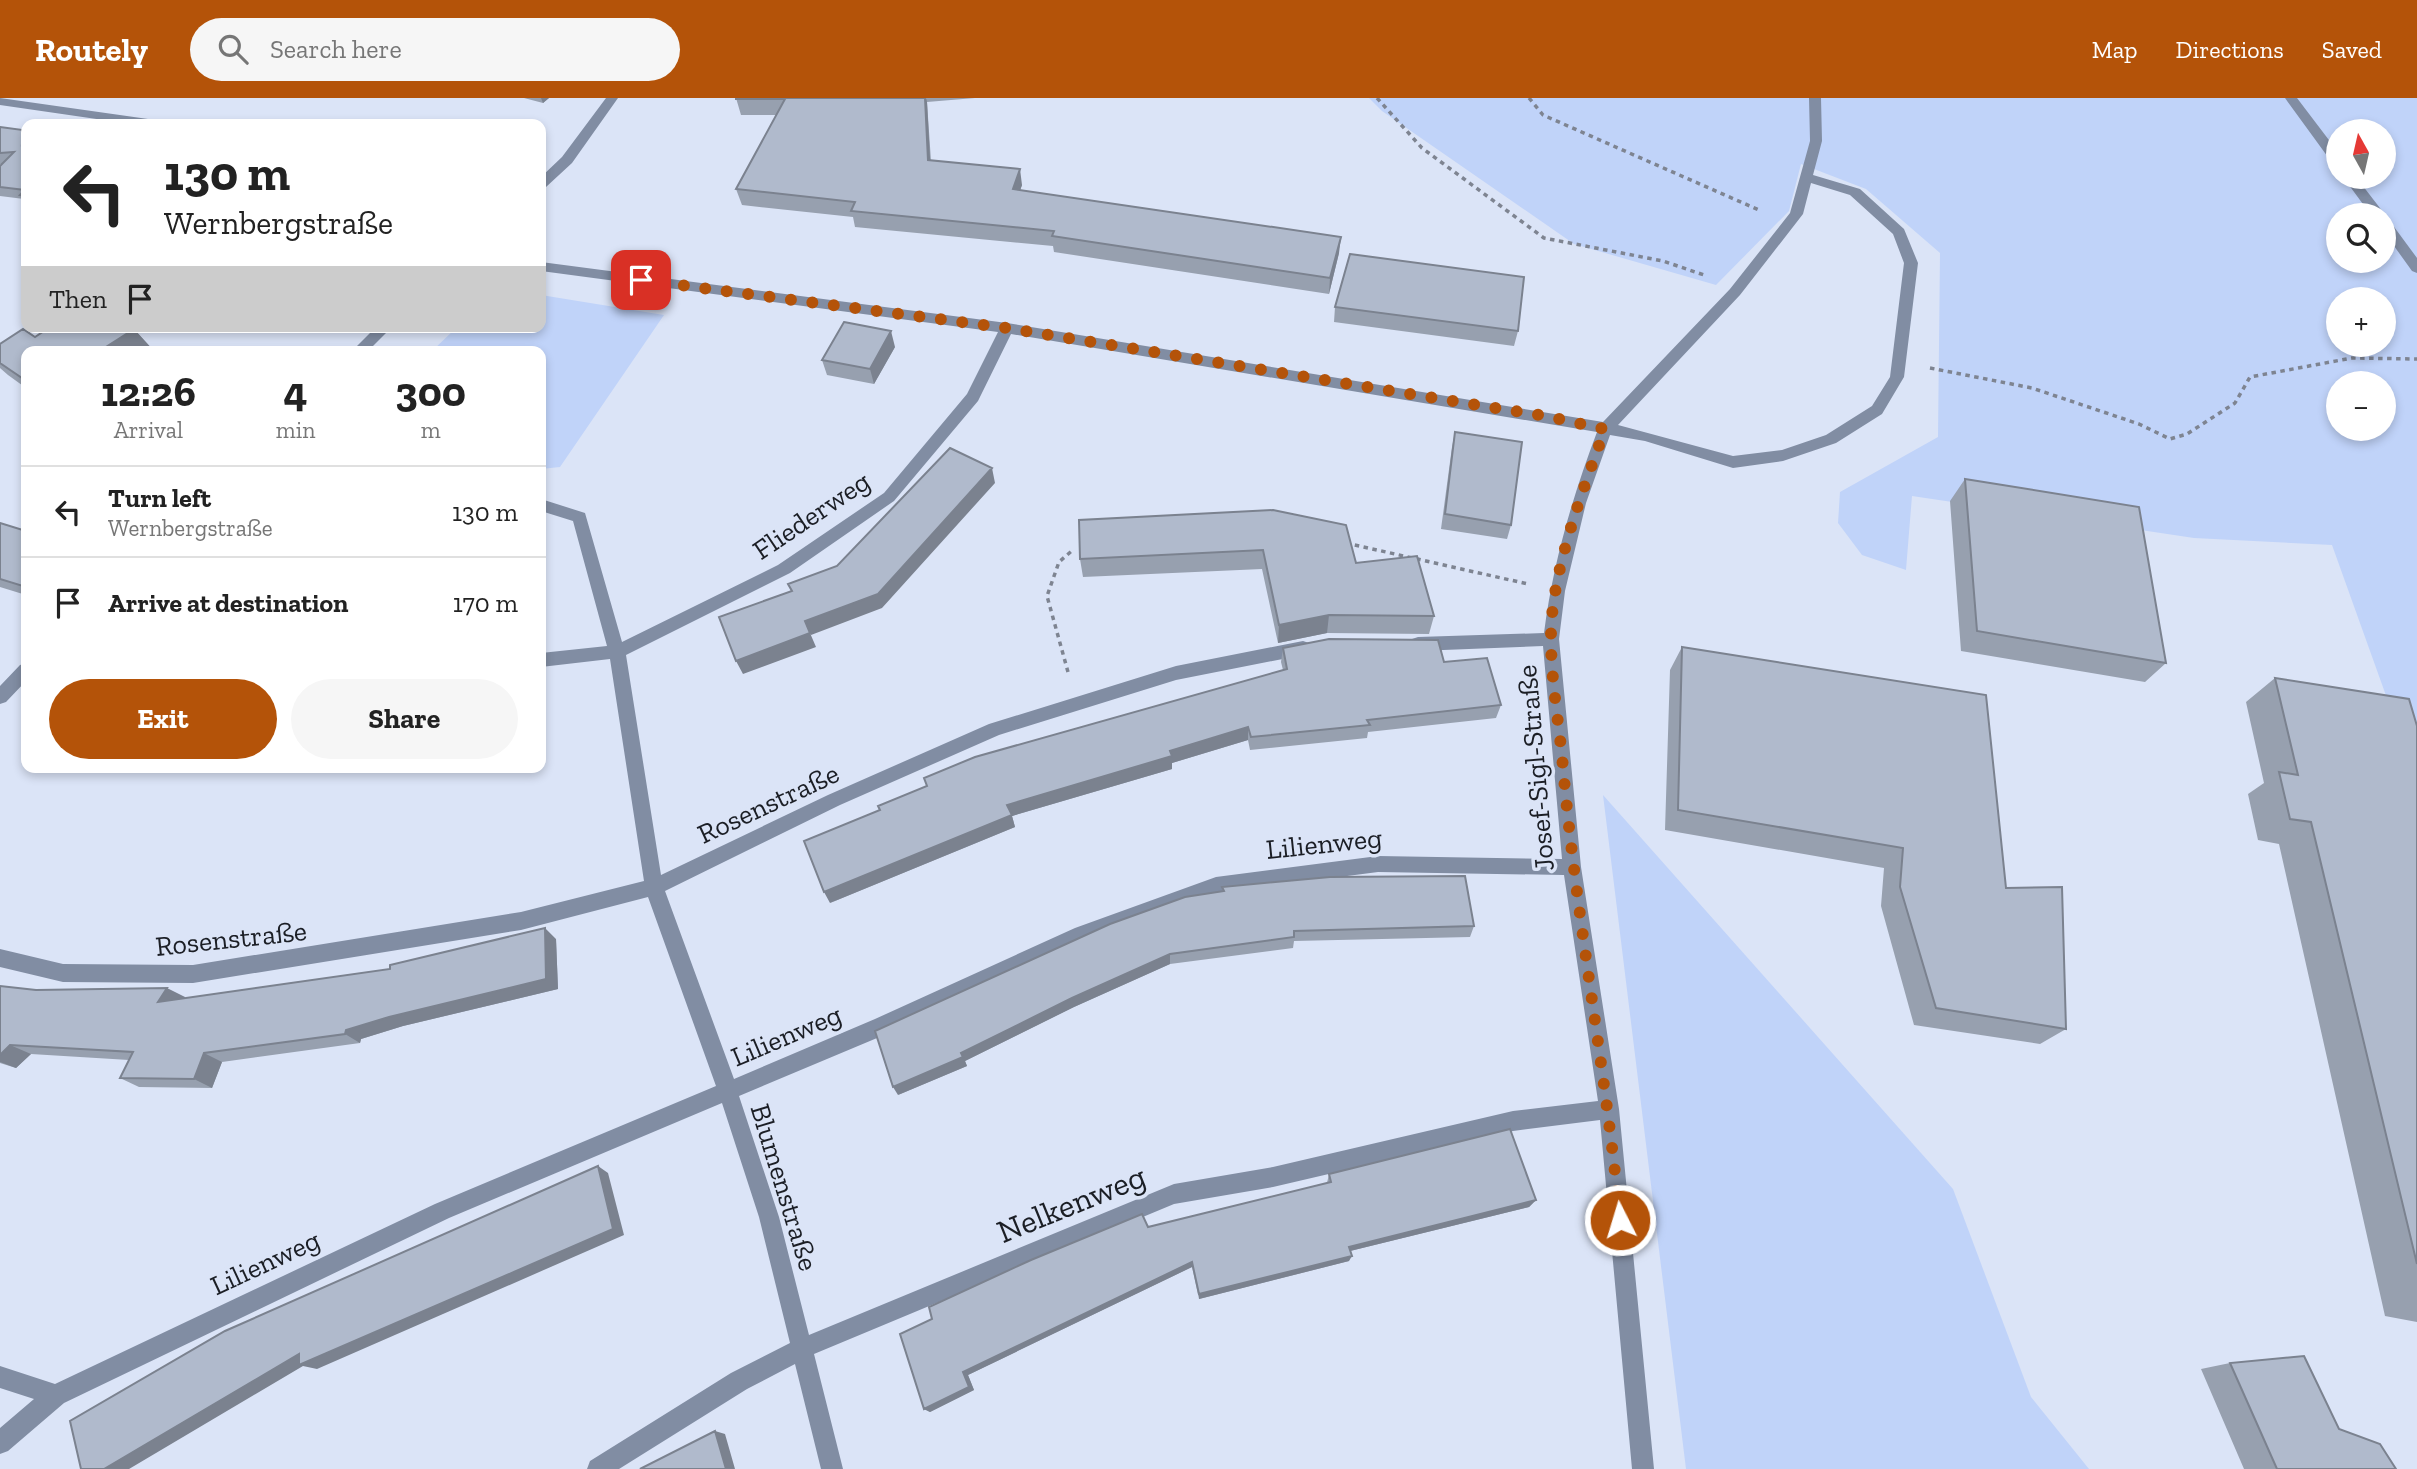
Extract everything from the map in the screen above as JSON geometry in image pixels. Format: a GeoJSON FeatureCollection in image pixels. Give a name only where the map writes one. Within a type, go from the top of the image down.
{"type":"FeatureCollection","features":[{"type":"Feature","properties":{"kind":"street"},"geometry":{"type":"LineString","coordinates":[[51,109],[65,98]]}},
{"type":"Feature","properties":{"kind":"street"},"geometry":{"type":"LineString","coordinates":[[546,179],[567,160],[612,98]]}},
{"type":"Feature","properties":{"kind":"street","name":"Josef-Sigl-Straße"},"geometry":{"type":"LineString","coordinates":[[1643,1469],[1609,1109],[1572,867],[1551,639],[1557,591],[1578,503],[1605,429],[1738,286],[1796,214],[1816,141],[1815,98]]}},
{"type":"Feature","properties":{"kind":"street"},"geometry":{"type":"LineString","coordinates":[[2291,98],[2326,146]]}},
{"type":"Feature","properties":{"kind":"street"},"geometry":{"type":"LineString","coordinates":[[0,101],[120,119]]}},
{"type":"Feature","properties":{"kind":"street"},"geometry":{"type":"LineString","coordinates":[[546,267],[1007,328],[1545,416],[1645,436],[1733,462],[1783,455],[1831,439],[1877,410],[1897,377],[1911,263],[1899,232],[1855,192],[1804,177]]}},
{"type":"Feature","properties":{"kind":"street"},"geometry":{"type":"LineString","coordinates":[[2358,189],[2369,203]]}},
{"type":"Feature","properties":{"kind":"street"},"geometry":{"type":"LineString","coordinates":[[2396,239],[2417,268]]}},
{"type":"Feature","properties":{"kind":"street","name":"Fliederweg"},"geometry":{"type":"LineString","coordinates":[[546,659],[617,652],[784,569],[889,497],[973,397],[1007,328]]}},
{"type":"Feature","properties":{"kind":"street"},"geometry":{"type":"LineString","coordinates":[[364,346],[379,333]]}},
{"type":"Feature","properties":{"kind":"street"},"geometry":{"type":"LineString","coordinates":[[546,507],[580,517],[617,652],[654,887]]}},
{"type":"Feature","properties":{"kind":"street"},"geometry":{"type":"LineString","coordinates":[[1405,643],[1551,639]]}},
{"type":"Feature","properties":{"kind":"street","name":"Rosenstraße"},"geometry":{"type":"LineString","coordinates":[[0,958],[63,973],[193,974],[521,921],[654,887],[834,800],[995,729],[1176,673],[1327,643]]}},
{"type":"Feature","properties":{"kind":"street"},"geometry":{"type":"LineString","coordinates":[[0,697],[21,675]]}},
{"type":"Feature","properties":{"kind":"street","name":"Lilienweg"},"geometry":{"type":"LineString","coordinates":[[0,1443],[57,1395],[442,1211],[882,1026],[1082,934],[1216,885],[1378,864],[1572,867]]}},
{"type":"Feature","properties":{"kind":"street","name":"Blumenstraße"},"geometry":{"type":"LineString","coordinates":[[654,887],[710,1036],[769,1217],[832,1469]]}},
{"type":"Feature","properties":{"kind":"street","name":"Nelkenweg"},"geometry":{"type":"LineString","coordinates":[[598,1469],[739,1381],[801,1349],[1174,1194],[1273,1177],[1513,1121],[1609,1109]]}},
{"type":"Feature","properties":{"kind":"street"},"geometry":{"type":"LineString","coordinates":[[0,1377],[57,1395]]}},
{"type":"Feature","properties":{"kind":"path"},"geometry":{"type":"LineString","coordinates":[[1377,98],[1422,148],[1544,238],[1663,261],[1738,286]]}},
{"type":"Feature","properties":{"kind":"path"},"geometry":{"type":"LineString","coordinates":[[1529,98],[1544,115],[1789,223]]}},
{"type":"Feature","properties":{"kind":"path"},"geometry":{"type":"LineString","coordinates":[[1899,358],[1939,370],[2032,388],[2139,424],[2170,439],[2187,434],[2235,403],[2250,377],[2327,359],[2383,356],[2417,359]]}},
{"type":"Feature","properties":{"kind":"path"},"geometry":{"type":"LineString","coordinates":[[1343,542],[1557,591]]}},
{"type":"Feature","properties":{"kind":"path"},"geometry":{"type":"LineString","coordinates":[[1074,550],[1059,562],[1047,596],[1078,703]]}},
{"type":"Feature","properties":{"kind":"shaded area"},"geometry":{"type":"Polygon","coordinates":[[[1369,98],[2417,98],[2417,782],[2332,545],[2194,538],[1912,496],[1906,570],[1862,555],[1838,523],[1840,492],[1938,437],[1940,253],[1866,189],[1801,164],[1789,211],[1716,285],[1574,244],[1382,111],[1369,98]]]}},
{"type":"Feature","properties":{"kind":"shaded area"},"geometry":{"type":"Polygon","coordinates":[[[546,296],[664,315],[560,467],[546,468],[546,346],[437,346],[451,333],[546,333],[546,296]]]}},
{"type":"Feature","properties":{"kind":"shaded area"},"geometry":{"type":"Polygon","coordinates":[[[1603,795],[1953,1189],[2031,1397],[2089,1469],[1686,1469],[1603,795]]]}},
{"type":"Feature","properties":{"kind":"building"},"geometry":{"type":"Polygon","coordinates":[[[736,98],[925,98],[928,160],[1020,169],[1013,189],[1341,237],[1330,278],[1052,236],[1054,231],[851,211],[855,202],[736,189],[785,99],[736,98]]]}},
{"type":"Feature","properties":{"kind":"building"},"geometry":{"type":"Polygon","coordinates":[[[0,127],[21,130],[21,190],[0,187],[0,166],[14,152],[0,153],[0,127]]]}},
{"type":"Feature","properties":{"kind":"building"},"geometry":{"type":"Polygon","coordinates":[[[1350,254],[1524,277],[1518,331],[1335,307],[1350,254]]]}},
{"type":"Feature","properties":{"kind":"building"},"geometry":{"type":"Polygon","coordinates":[[[844,322],[891,331],[870,369],[822,360],[844,322]]]}},
{"type":"Feature","properties":{"kind":"building"},"geometry":{"type":"Polygon","coordinates":[[[21,330],[21,333],[29,333],[35,337],[41,333],[128,333],[107,346],[21,346],[21,377],[0,363],[0,344],[21,330]]]}},
{"type":"Feature","properties":{"kind":"building"},"geometry":{"type":"Polygon","coordinates":[[[1455,432],[1522,442],[1511,525],[1445,514],[1455,432]]]}},
{"type":"Feature","properties":{"kind":"building"},"geometry":{"type":"Polygon","coordinates":[[[950,448],[992,468],[878,594],[805,621],[810,633],[736,661],[719,617],[792,591],[788,584],[837,566],[950,448]]]}},
{"type":"Feature","properties":{"kind":"building"},"geometry":{"type":"Polygon","coordinates":[[[1965,479],[2139,507],[2166,663],[1977,631],[1965,479]]]}},
{"type":"Feature","properties":{"kind":"building"},"geometry":{"type":"Polygon","coordinates":[[[1273,510],[1346,525],[1356,563],[1417,556],[1434,616],[1329,615],[1279,625],[1263,550],[1080,559],[1079,520],[1273,510]]]}},
{"type":"Feature","properties":{"kind":"building"},"geometry":{"type":"Polygon","coordinates":[[[0,523],[21,529],[21,585],[0,579],[0,523]]]}},
{"type":"Feature","properties":{"kind":"building"},"geometry":{"type":"Polygon","coordinates":[[[1329,639],[1438,640],[1444,662],[1487,658],[1501,705],[1367,720],[1370,725],[1251,737],[1248,727],[1170,751],[1172,756],[1007,805],[1012,815],[824,892],[804,841],[880,810],[878,806],[927,786],[924,778],[975,757],[1287,669],[1283,648],[1329,639]]]}},
{"type":"Feature","properties":{"kind":"building"},"geometry":{"type":"Polygon","coordinates":[[[1682,647],[1986,695],[2006,888],[2062,887],[2066,1029],[1936,1008],[1900,887],[1903,848],[1678,810],[1682,647]]]}},
{"type":"Feature","properties":{"kind":"building"},"geometry":{"type":"Polygon","coordinates":[[[2275,678],[2409,699],[2417,726],[2417,1264],[2311,822],[2290,819],[2279,772],[2298,775],[2275,678]]]}},
{"type":"Feature","properties":{"kind":"building"},"geometry":{"type":"Polygon","coordinates":[[[1465,876],[1474,926],[1294,931],[1294,937],[1170,954],[1072,998],[961,1053],[963,1057],[893,1087],[875,1031],[1110,924],[1185,897],[1224,891],[1222,887],[1330,877],[1465,876]]]}},
{"type":"Feature","properties":{"kind":"building"},"geometry":{"type":"Polygon","coordinates":[[[545,928],[546,979],[389,1017],[346,1030],[345,1034],[204,1053],[194,1079],[120,1078],[133,1052],[10,1045],[0,1055],[0,986],[36,990],[167,988],[158,1002],[390,969],[390,965],[545,928]]]}},
{"type":"Feature","properties":{"kind":"building"},"geometry":{"type":"Polygon","coordinates":[[[1510,1129],[1536,1200],[1349,1247],[1352,1256],[1199,1294],[1192,1262],[963,1372],[969,1387],[924,1409],[900,1334],[932,1319],[929,1307],[1031,1260],[1142,1214],[1148,1227],[1331,1182],[1329,1174],[1510,1129]]]}},
{"type":"Feature","properties":{"kind":"building"},"geometry":{"type":"Polygon","coordinates":[[[598,1166],[613,1229],[299,1365],[299,1354],[104,1469],[81,1469],[70,1421],[225,1331],[598,1166]]]}},
{"type":"Feature","properties":{"kind":"building"},"geometry":{"type":"Polygon","coordinates":[[[2304,1356],[2339,1429],[2380,1444],[2396,1469],[2277,1469],[2230,1363],[2304,1356]]]}},
{"type":"Feature","properties":{"kind":"building"},"geometry":{"type":"Polygon","coordinates":[[[715,1431],[726,1469],[640,1469],[715,1431]]]}},
{"type":"Feature","properties":{"kind":"route"},"geometry":{"type":"LineString","coordinates":[[641,280],[1007,328],[1545,416],[1605,429],[1578,503],[1557,591],[1551,639],[1572,867],[1609,1109],[1620,1220]]}}]}
